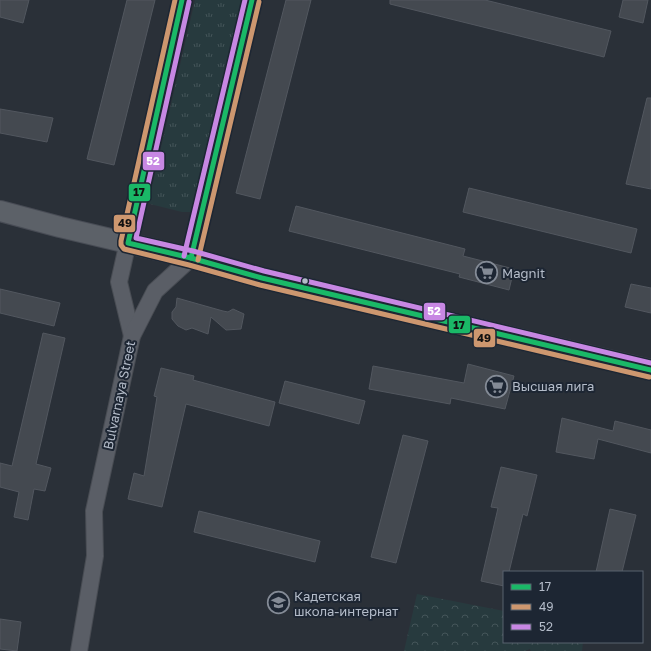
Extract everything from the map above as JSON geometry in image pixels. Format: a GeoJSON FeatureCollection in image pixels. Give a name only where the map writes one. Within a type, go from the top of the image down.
{"type":"FeatureCollection","features":[{"type":"Feature","properties":{"kind":"main road"},"geometry":{"type":"LineString","coordinates":[[0,211],[128,244],[191,258],[262,278],[651,370]]}},
{"type":"Feature","properties":{"kind":"street","name":"Bulvarnaya Street"},"geometry":{"type":"LineString","coordinates":[[79,651],[95,556],[94,511],[132,336],[119,282],[182,0]]}},
{"type":"Feature","properties":{"kind":"street"},"geometry":{"type":"LineString","coordinates":[[132,336],[156,291],[191,258],[252,0]]}},
{"type":"Feature","properties":{"kind":"green space"},"geometry":{"type":"Polygon","coordinates":[[[195,0],[248,0],[194,212],[182,212],[150,204],[149,200],[195,0]]]}},
{"type":"Feature","properties":{"kind":"green space"},"geometry":{"type":"Polygon","coordinates":[[[417,594],[503,611],[503,643],[583,643],[582,651],[531,651],[530,649],[525,651],[404,651],[417,594]]]}},
{"type":"Feature","properties":{"kind":"building"},"geometry":{"type":"Polygon","coordinates":[[[0,0],[29,0],[23,23],[0,17],[0,0]]]}},
{"type":"Feature","properties":{"kind":"building"},"geometry":{"type":"Polygon","coordinates":[[[127,0],[155,0],[114,165],[87,159],[127,0]]]}},
{"type":"Feature","properties":{"kind":"building"},"geometry":{"type":"Polygon","coordinates":[[[286,0],[311,0],[260,199],[236,193],[286,0]]]}},
{"type":"Feature","properties":{"kind":"building"},"geometry":{"type":"Polygon","coordinates":[[[390,0],[485,0],[611,31],[604,57],[390,4],[390,0]]]}},
{"type":"Feature","properties":{"kind":"building"},"geometry":{"type":"Polygon","coordinates":[[[623,0],[648,0],[643,23],[619,17],[623,0]]]}},
{"type":"Feature","properties":{"kind":"building"},"geometry":{"type":"Polygon","coordinates":[[[647,98],[651,98],[651,189],[626,184],[647,98]]]}},
{"type":"Feature","properties":{"kind":"building"},"geometry":{"type":"Polygon","coordinates":[[[0,109],[53,118],[47,142],[0,133],[0,109]]]}},
{"type":"Feature","properties":{"kind":"building"},"geometry":{"type":"Polygon","coordinates":[[[469,188],[637,229],[631,253],[463,212],[469,188]]]}},
{"type":"Feature","properties":{"kind":"building"},"geometry":{"type":"Polygon","coordinates":[[[296,206],[465,249],[463,256],[514,269],[509,290],[459,277],[460,274],[289,231],[296,206]]]}},
{"type":"Feature","properties":{"kind":"building"},"geometry":{"type":"Polygon","coordinates":[[[631,284],[651,288],[651,313],[625,307],[631,284]]]}},
{"type":"Feature","properties":{"kind":"building"},"geometry":{"type":"Polygon","coordinates":[[[0,289],[60,303],[54,326],[0,313],[0,289]]]}},
{"type":"Feature","properties":{"kind":"building"},"geometry":{"type":"Polygon","coordinates":[[[177,298],[228,312],[233,309],[244,314],[241,329],[226,330],[211,317],[208,334],[192,328],[186,330],[178,326],[172,319],[172,312],[176,307],[177,298]]]}},
{"type":"Feature","properties":{"kind":"building"},"geometry":{"type":"Polygon","coordinates":[[[43,333],[65,338],[36,464],[51,468],[45,491],[34,489],[28,520],[14,517],[19,492],[0,487],[0,463],[12,466],[43,333]]]}},
{"type":"Feature","properties":{"kind":"building"},"geometry":{"type":"Polygon","coordinates":[[[468,364],[514,376],[505,409],[451,398],[450,404],[369,389],[373,366],[464,383],[468,364]]]}},
{"type":"Feature","properties":{"kind":"building"},"geometry":{"type":"Polygon","coordinates":[[[161,368],[194,376],[193,380],[275,402],[269,426],[186,404],[162,507],[128,499],[134,473],[144,476],[157,397],[154,396],[161,368]]]}},
{"type":"Feature","properties":{"kind":"building"},"geometry":{"type":"Polygon","coordinates":[[[285,381],[365,401],[359,424],[279,403],[285,381]]]}},
{"type":"Feature","properties":{"kind":"building"},"geometry":{"type":"Polygon","coordinates":[[[562,418],[613,431],[615,421],[651,430],[651,453],[598,439],[594,459],[556,452],[562,418]]]}},
{"type":"Feature","properties":{"kind":"building"},"geometry":{"type":"Polygon","coordinates":[[[403,435],[428,441],[396,563],[371,557],[403,435]]]}},
{"type":"Feature","properties":{"kind":"building"},"geometry":{"type":"Polygon","coordinates":[[[501,467],[537,475],[527,516],[523,514],[509,571],[503,571],[503,586],[481,581],[498,508],[491,507],[501,467]]]}},
{"type":"Feature","properties":{"kind":"building"},"geometry":{"type":"Polygon","coordinates":[[[610,509],[636,515],[622,571],[596,571],[610,509]]]}},
{"type":"Feature","properties":{"kind":"building"},"geometry":{"type":"Polygon","coordinates":[[[199,511],[320,541],[315,562],[194,532],[199,511]]]}},
{"type":"Feature","properties":{"kind":"building"},"geometry":{"type":"Polygon","coordinates":[[[0,619],[21,622],[17,651],[0,649],[0,619]]]}},
{"type":"Feature","properties":{"kind":"transit line","name":"49"},"geometry":{"type":"LineString","coordinates":[[175,0],[121,241],[121,245],[124,249],[260,285],[649,377]]}},
{"type":"Feature","properties":{"kind":"transit line","name":"17"},"geometry":{"type":"LineString","coordinates":[[182,0],[128,243],[191,258],[262,278],[651,370]]}},
{"type":"Feature","properties":{"kind":"transit line","name":"52"},"geometry":{"type":"LineString","coordinates":[[184,256],[245,0]]}},
{"type":"Feature","properties":{"kind":"transit line","name":"17"},"geometry":{"type":"LineString","coordinates":[[191,258],[252,0]]}},
{"type":"Feature","properties":{"kind":"transit line","name":"52"},"geometry":{"type":"LineString","coordinates":[[189,2],[136,238],[193,251],[264,271],[651,363]]}},
{"type":"Feature","properties":{"kind":"transit line","name":"49"},"geometry":{"type":"LineString","coordinates":[[198,260],[259,2]]}},
{"type":"Feature","properties":{"kind":"place","name":"Magnit"},"geometry":{"type":"Point","coordinates":[487,273]}},
{"type":"Feature","properties":{"kind":"place","name":"Высшая лига"},"geometry":{"type":"Point","coordinates":[497,386]}},
{"type":"Feature","properties":{"kind":"place","name":"Кадетская школа-интернат"},"geometry":{"type":"Point","coordinates":[279,603]}}]}
